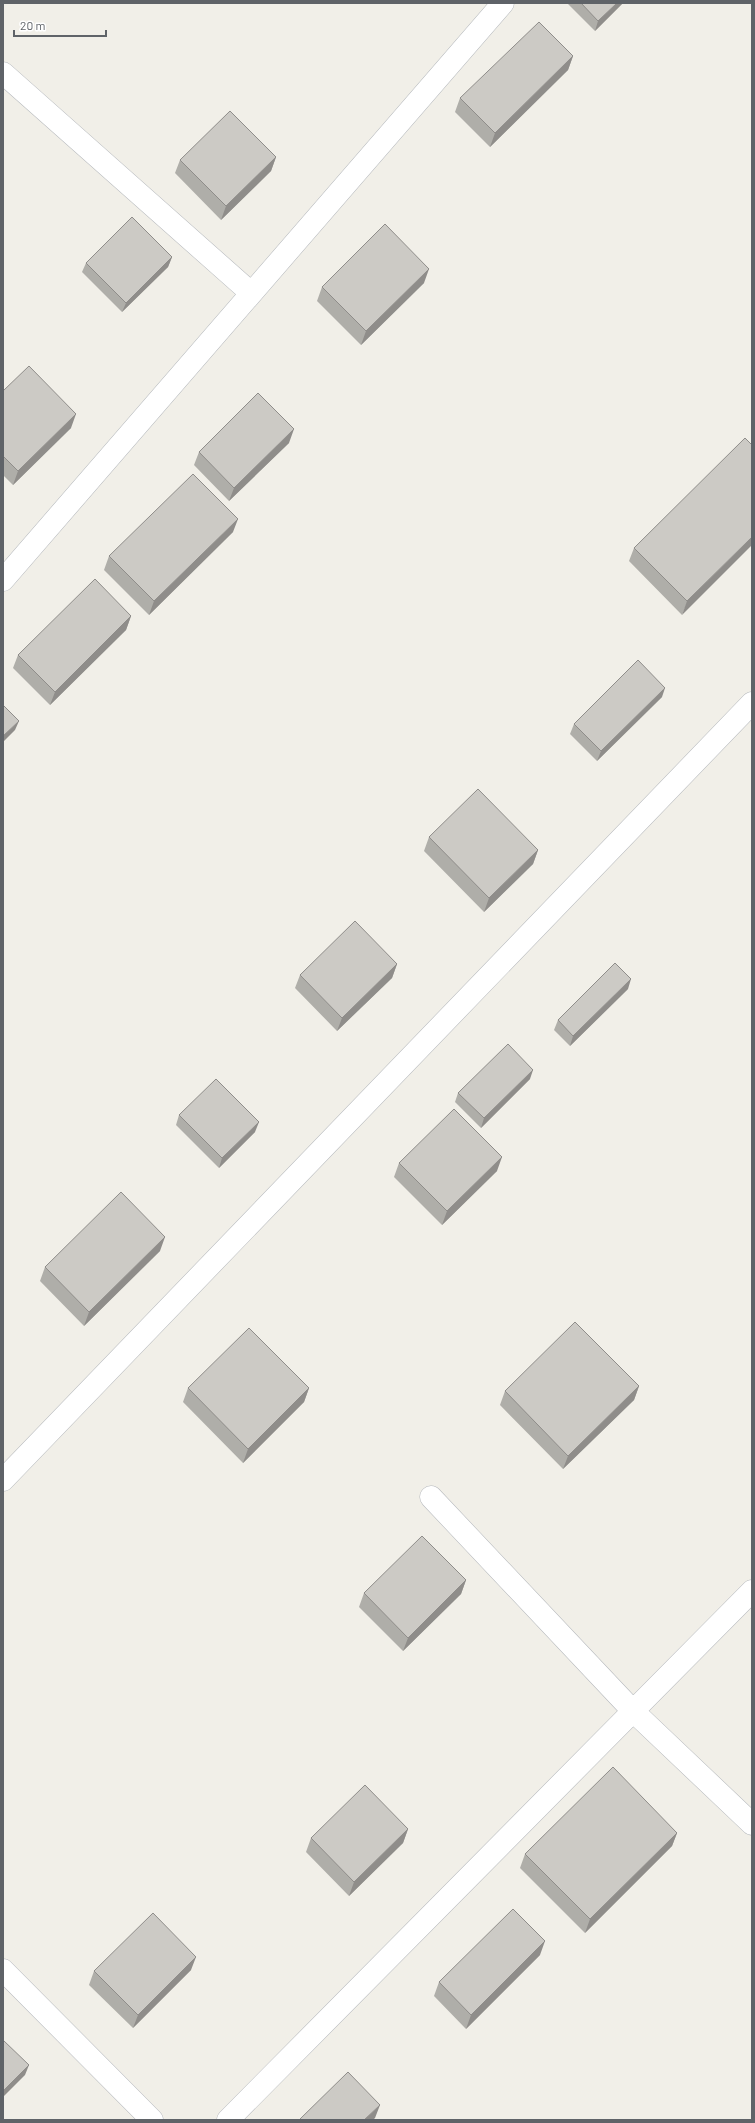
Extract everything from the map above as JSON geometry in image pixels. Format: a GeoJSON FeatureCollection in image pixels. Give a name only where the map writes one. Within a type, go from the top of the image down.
{"type":"FeatureCollection","features":[{"type":"Feature","properties":{"kind":"street"},"geometry":{"type":"LineString","coordinates":[[3,580],[503,3]]}},
{"type":"Feature","properties":{"kind":"street"},"geometry":{"type":"LineString","coordinates":[[3,72],[251,293]]}},
{"type":"Feature","properties":{"kind":"street"},"geometry":{"type":"LineString","coordinates":[[3,1480],[752,703]]}},
{"type":"Feature","properties":{"kind":"street"},"geometry":{"type":"LineString","coordinates":[[431,1497],[633,1711],[752,1824]]}},
{"type":"Feature","properties":{"kind":"street"},"geometry":{"type":"LineString","coordinates":[[228,2120],[752,1591]]}},
{"type":"Feature","properties":{"kind":"street"},"geometry":{"type":"LineString","coordinates":[[3,1970],[152,2120]]}},
{"type":"Feature","properties":{"kind":"building"},"geometry":{"type":"Polygon","coordinates":[[[581,3],[617,3],[598,21],[581,3]]]}},
{"type":"Feature","properties":{"kind":"building"},"geometry":{"type":"Polygon","coordinates":[[[539,22],[573,56],[495,133],[460,98],[539,22]]]}},
{"type":"Feature","properties":{"kind":"building"},"geometry":{"type":"Polygon","coordinates":[[[230,111],[276,157],[226,206],[180,160],[230,111]]]}},
{"type":"Feature","properties":{"kind":"building"},"geometry":{"type":"Polygon","coordinates":[[[132,217],[172,257],[126,303],[86,263],[132,217]]]}},
{"type":"Feature","properties":{"kind":"building"},"geometry":{"type":"Polygon","coordinates":[[[385,224],[429,269],[366,331],[322,287],[385,224]]]}},
{"type":"Feature","properties":{"kind":"building"},"geometry":{"type":"Polygon","coordinates":[[[29,366],[76,414],[18,471],[3,456],[3,391],[29,366]]]}},
{"type":"Feature","properties":{"kind":"building"},"geometry":{"type":"Polygon","coordinates":[[[258,393],[294,429],[234,488],[199,452],[258,393]]]}},
{"type":"Feature","properties":{"kind":"building"},"geometry":{"type":"Polygon","coordinates":[[[745,438],[752,445],[752,537],[687,601],[634,548],[745,438]]]}},
{"type":"Feature","properties":{"kind":"building"},"geometry":{"type":"Polygon","coordinates":[[[193,474],[238,519],[154,601],[109,556],[193,474]]]}},
{"type":"Feature","properties":{"kind":"building"},"geometry":{"type":"Polygon","coordinates":[[[95,579],[131,616],[55,692],[18,655],[95,579]]]}},
{"type":"Feature","properties":{"kind":"building"},"geometry":{"type":"Polygon","coordinates":[[[638,660],[665,688],[601,751],[574,724],[638,660]]]}},
{"type":"Feature","properties":{"kind":"building"},"geometry":{"type":"Polygon","coordinates":[[[3,705],[19,721],[3,736],[3,705]]]}},
{"type":"Feature","properties":{"kind":"building"},"geometry":{"type":"Polygon","coordinates":[[[478,789],[538,850],[489,898],[429,837],[478,789]]]}},
{"type":"Feature","properties":{"kind":"building"},"geometry":{"type":"Polygon","coordinates":[[[355,921],[397,964],[342,1018],[300,975],[355,921]]]}},
{"type":"Feature","properties":{"kind":"building"},"geometry":{"type":"Polygon","coordinates":[[[615,963],[631,979],[573,1036],[558,1020],[615,963]]]}},
{"type":"Feature","properties":{"kind":"building"},"geometry":{"type":"Polygon","coordinates":[[[508,1044],[533,1070],[484,1118],[458,1093],[508,1044]]]}},
{"type":"Feature","properties":{"kind":"building"},"geometry":{"type":"Polygon","coordinates":[[[216,1079],[259,1122],[222,1158],[179,1115],[216,1079]]]}},
{"type":"Feature","properties":{"kind":"building"},"geometry":{"type":"Polygon","coordinates":[[[454,1109],[502,1157],[447,1211],[399,1163],[454,1109]]]}},
{"type":"Feature","properties":{"kind":"building"},"geometry":{"type":"Polygon","coordinates":[[[121,1192],[165,1237],[89,1312],[45,1267],[121,1192]]]}},
{"type":"Feature","properties":{"kind":"building"},"geometry":{"type":"Polygon","coordinates":[[[575,1322],[639,1386],[568,1456],[505,1391],[575,1322]]]}},
{"type":"Feature","properties":{"kind":"building"},"geometry":{"type":"Polygon","coordinates":[[[249,1328],[309,1388],[248,1449],[188,1388],[249,1328]]]}},
{"type":"Feature","properties":{"kind":"building"},"geometry":{"type":"Polygon","coordinates":[[[422,1536],[466,1580],[408,1638],[364,1593],[422,1536]]]}},
{"type":"Feature","properties":{"kind":"building"},"geometry":{"type":"Polygon","coordinates":[[[613,1767],[677,1833],[590,1919],[525,1854],[613,1767]]]}},
{"type":"Feature","properties":{"kind":"building"},"geometry":{"type":"Polygon","coordinates":[[[365,1785],[408,1829],[354,1882],[311,1838],[365,1785]]]}},
{"type":"Feature","properties":{"kind":"building"},"geometry":{"type":"Polygon","coordinates":[[[513,1909],[545,1941],[471,2015],[439,1982],[513,1909]]]}},
{"type":"Feature","properties":{"kind":"building"},"geometry":{"type":"Polygon","coordinates":[[[153,1913],[196,1957],[138,2015],[94,1971],[153,1913]]]}},
{"type":"Feature","properties":{"kind":"building"},"geometry":{"type":"Polygon","coordinates":[[[3,2040],[29,2065],[3,2091],[3,2040]]]}},
{"type":"Feature","properties":{"kind":"building"},"geometry":{"type":"Polygon","coordinates":[[[348,2072],[380,2105],[364,2120],[299,2120],[348,2072]]]}}]}
